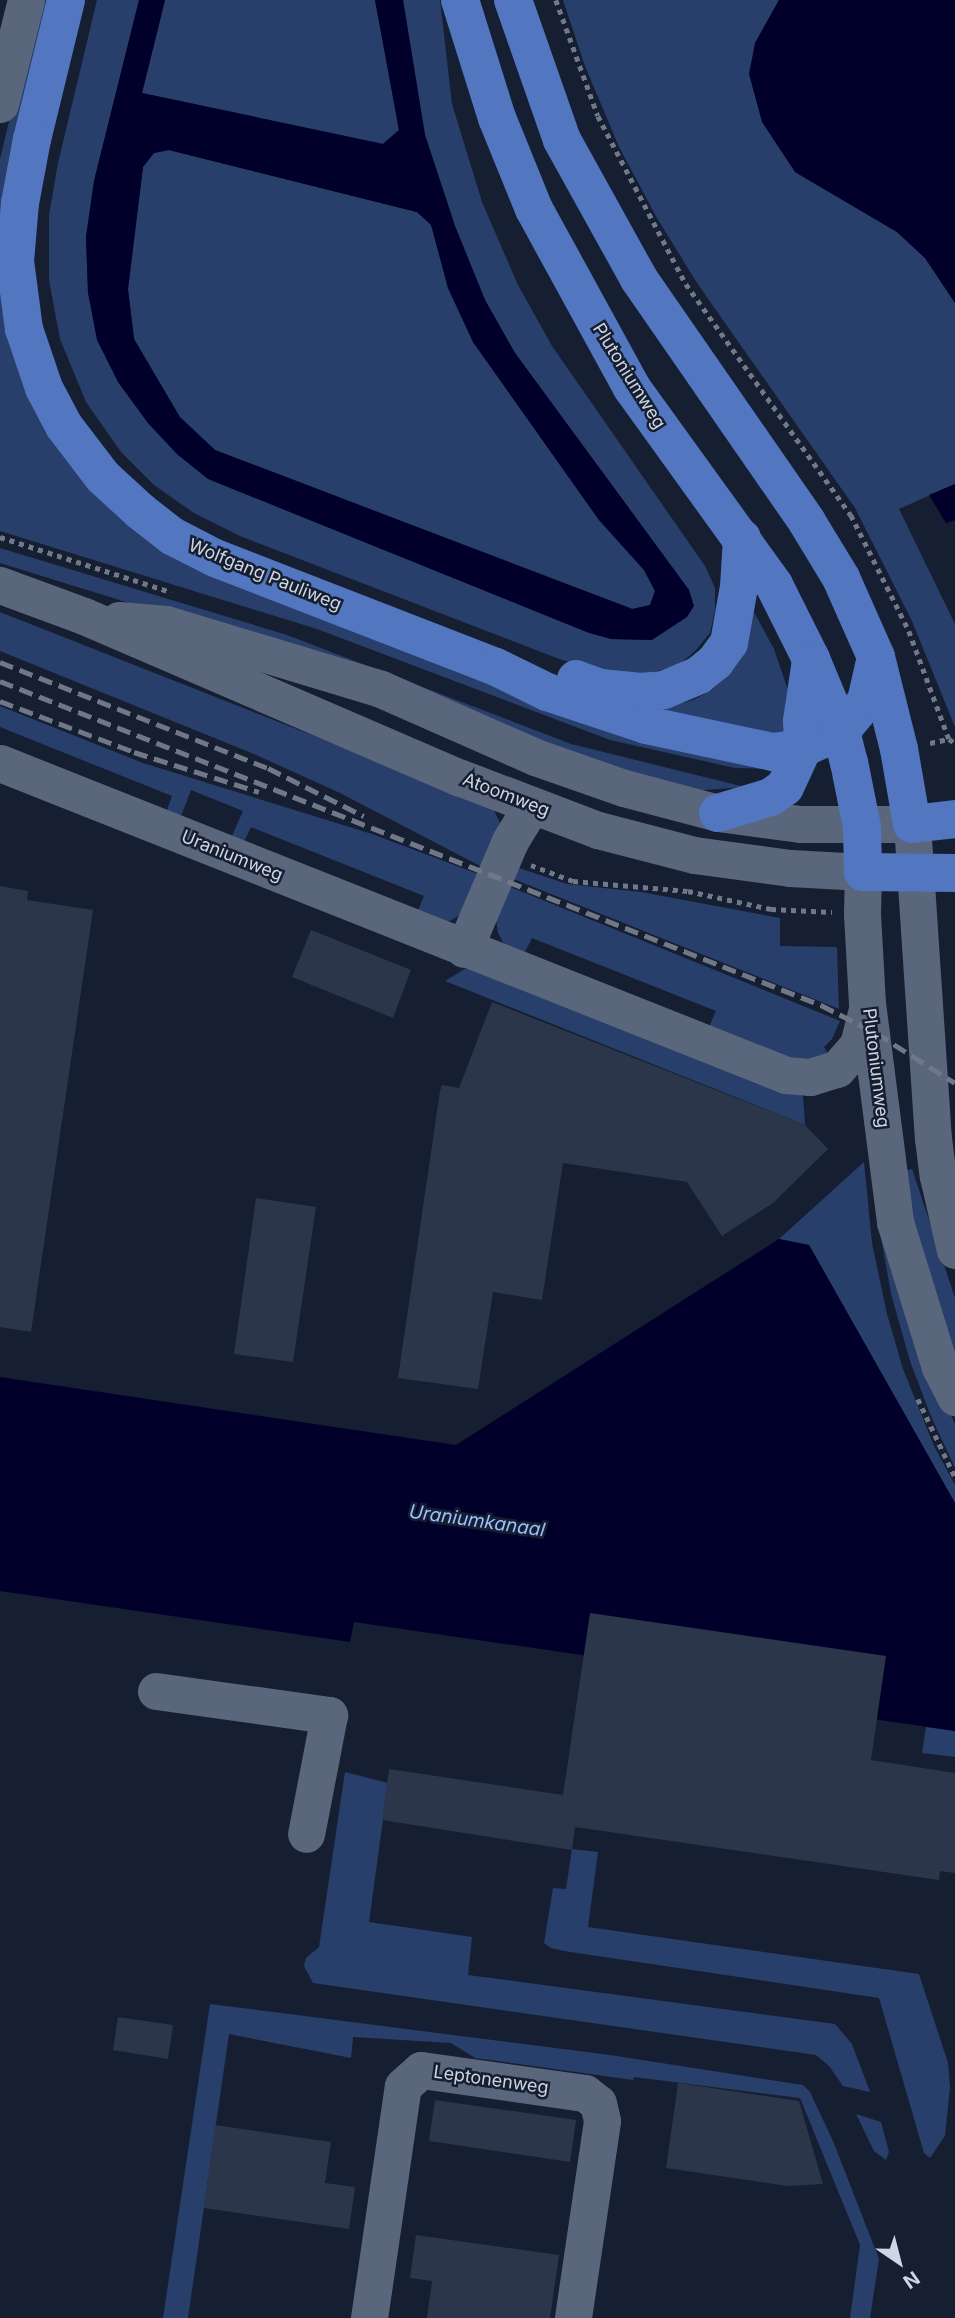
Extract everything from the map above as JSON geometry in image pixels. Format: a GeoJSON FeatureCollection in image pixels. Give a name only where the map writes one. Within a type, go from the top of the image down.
{"type":"FeatureCollection","features":[{"type":"Feature","properties":{"kind":"main road","name":"Wolfgang Pauliweg"},"geometry":{"type":"LineString","coordinates":[[66,0],[32,139],[20,203],[15,261],[24,328],[44,388],[64,426],[103,477],[172,536],[215,558],[496,667],[547,692],[646,726],[773,752],[803,748],[841,730]]}},
{"type":"Feature","properties":{"kind":"main road","name":"Wolfgang Pauliweg"},"geometry":{"type":"LineString","coordinates":[[83,0],[42,174],[35,285],[54,367],[81,420],[113,463],[155,502],[244,551],[578,680],[601,688],[641,692],[673,688],[699,675],[715,662],[729,643],[739,587],[741,538]]}},
{"type":"Feature","properties":{"kind":"main road","name":"Plutoniumweg"},"geometry":{"type":"LineString","coordinates":[[460,0],[497,118],[534,209],[632,388],[774,585],[811,659],[841,730],[862,827],[863,872]]}},
{"type":"Feature","properties":{"kind":"main road"},"geometry":{"type":"LineString","coordinates":[[513,0],[562,140],[632,267],[807,522],[841,578],[876,657],[899,749],[912,824]]}},
{"type":"Feature","properties":{"kind":"main road"},"geometry":{"type":"LineString","coordinates":[[841,730],[866,701],[876,657]]}},
{"type":"Feature","properties":{"kind":"main road"},"geometry":{"type":"LineString","coordinates":[[718,813],[771,797],[785,787],[803,748],[802,721],[811,659]]}},
{"type":"Feature","properties":{"kind":"main road","name":"Atoomweg"},"geometry":{"type":"LineString","coordinates":[[912,824],[955,819]]}},
{"type":"Feature","properties":{"kind":"main road","name":"Atoomweg"},"geometry":{"type":"LineString","coordinates":[[863,872],[955,873]]}},
{"type":"Feature","properties":{"kind":"street"},"geometry":{"type":"LineString","coordinates":[[0,104],[26,0]]}},
{"type":"Feature","properties":{"kind":"street","name":"Atoomweg"},"geometry":{"type":"LineString","coordinates":[[0,585],[83,616],[532,805],[598,830],[694,855],[790,867],[863,872]]}},
{"type":"Feature","properties":{"kind":"street","name":"Atoomweg"},"geometry":{"type":"LineString","coordinates":[[83,616],[166,624],[268,653],[382,689],[548,761],[624,788],[718,813],[800,824],[862,827],[912,824]]}},
{"type":"Feature","properties":{"kind":"street","name":"Uraniumweg"},"geometry":{"type":"LineString","coordinates":[[0,763],[786,1075],[821,1076],[837,1069],[858,1045],[867,1003]]}},
{"type":"Feature","properties":{"kind":"street"},"geometry":{"type":"LineString","coordinates":[[464,949],[504,855],[532,805]]}},
{"type":"Feature","properties":{"kind":"street"},"geometry":{"type":"LineString","coordinates":[[912,824],[933,1138],[955,1250]]}},
{"type":"Feature","properties":{"kind":"street","name":"Plutoniumweg"},"geometry":{"type":"LineString","coordinates":[[863,872],[862,914],[867,1003],[895,1222],[940,1367],[955,1397]]}},
{"type":"Feature","properties":{"kind":"street"},"geometry":{"type":"LineString","coordinates":[[156,1691],[329,1715],[306,1834]]}},
{"type":"Feature","properties":{"kind":"street","name":"Leptonenweg"},"geometry":{"type":"LineString","coordinates":[[369,2318],[403,2086],[421,2070],[585,2093],[598,2103],[602,2121],[573,2318]]}},
{"type":"Feature","properties":{"kind":"path"},"geometry":{"type":"LineString","coordinates":[[556,0],[598,116],[686,284],[850,515],[909,631],[949,739],[955,743]]}},
{"type":"Feature","properties":{"kind":"path"},"geometry":{"type":"LineString","coordinates":[[504,855],[573,881],[688,891],[771,909],[862,914]]}},
{"type":"Feature","properties":{"kind":"shaded area"},"geometry":{"type":"Polygon","coordinates":[[[38,0],[58,0],[9,291],[126,514],[780,769],[735,768],[610,740],[317,629],[0,531],[0,159],[38,0]]]}},
{"type":"Feature","properties":{"kind":"shaded area"},"geometry":{"type":"Polygon","coordinates":[[[97,0],[139,0],[94,181],[86,237],[88,293],[118,382],[148,423],[178,455],[611,639],[652,640],[689,590],[515,353],[485,300],[455,226],[425,135],[403,0],[440,0],[452,104],[482,202],[518,285],[552,346],[705,566],[715,588],[715,611],[710,633],[695,651],[676,667],[629,677],[562,660],[240,536],[194,513],[154,485],[121,452],[86,402],[60,339],[49,280],[49,215],[58,163],[97,0]]]}},
{"type":"Feature","properties":{"kind":"shaded area"},"geometry":{"type":"Polygon","coordinates":[[[165,0],[375,0],[399,130],[383,144],[142,93],[165,0]]]}},
{"type":"Feature","properties":{"kind":"shaded area"},"geometry":{"type":"Polygon","coordinates":[[[563,0],[779,0],[755,43],[795,172],[897,232],[925,258],[955,303],[955,484],[899,509],[955,624],[955,727],[912,621],[855,508],[697,283],[657,218],[619,147],[585,66],[563,0]]]}},
{"type":"Feature","properties":{"kind":"shaded area"},"geometry":{"type":"Polygon","coordinates":[[[169,150],[417,212],[432,225],[448,288],[473,342],[599,520],[644,570],[655,591],[650,605],[633,609],[215,450],[179,417],[134,339],[128,289],[143,167],[154,153],[169,150]]]}},
{"type":"Feature","properties":{"kind":"shaded area"},"geometry":{"type":"Polygon","coordinates":[[[0,548],[287,635],[571,744],[745,787],[691,791],[566,754],[384,682],[0,563],[0,548]]]}},
{"type":"Feature","properties":{"kind":"shaded area"},"geometry":{"type":"Polygon","coordinates":[[[749,603],[774,649],[788,690],[794,743],[613,700],[669,707],[693,700],[712,690],[726,676],[749,603]]]}},
{"type":"Feature","properties":{"kind":"shaded area"},"geometry":{"type":"Polygon","coordinates":[[[0,612],[492,806],[500,823],[484,868],[340,793],[254,754],[0,651],[0,612]]]}},
{"type":"Feature","properties":{"kind":"shaded area"},"geometry":{"type":"Polygon","coordinates":[[[0,706],[143,763],[372,834],[481,875],[460,915],[450,921],[436,921],[417,913],[424,896],[251,827],[243,844],[230,840],[243,811],[191,790],[180,819],[166,813],[172,796],[0,727],[0,706]]]}},
{"type":"Feature","properties":{"kind":"shaded area"},"geometry":{"type":"Polygon","coordinates":[[[516,867],[567,884],[641,892],[780,918],[780,946],[837,947],[839,1009],[511,878],[516,867]]]}},
{"type":"Feature","properties":{"kind":"shaded area"},"geometry":{"type":"Polygon","coordinates":[[[508,886],[840,1021],[832,1039],[824,1047],[829,1055],[805,1064],[708,1029],[716,1011],[532,938],[523,956],[505,946],[498,933],[496,918],[508,886]]]}},
{"type":"Feature","properties":{"kind":"shaded area"},"geometry":{"type":"Polygon","coordinates":[[[471,965],[803,1096],[805,1125],[445,981],[471,965]]]}},
{"type":"Feature","properties":{"kind":"shaded area"},"geometry":{"type":"Polygon","coordinates":[[[864,1162],[872,1243],[887,1314],[903,1369],[934,1446],[955,1485],[955,1503],[809,1245],[779,1239],[864,1162]]]}},
{"type":"Feature","properties":{"kind":"shaded area"},"geometry":{"type":"Polygon","coordinates":[[[912,1169],[955,1298],[955,1355],[919,1248],[903,1171],[912,1169]]]}},
{"type":"Feature","properties":{"kind":"shaded area"},"geometry":{"type":"Polygon","coordinates":[[[878,1220],[935,1382],[955,1424],[955,1468],[930,1414],[910,1361],[891,1294],[878,1220]]]}},
{"type":"Feature","properties":{"kind":"shaded area"},"geometry":{"type":"Polygon","coordinates":[[[926,1727],[955,1731],[955,1757],[922,1753],[926,1727]]]}},
{"type":"Feature","properties":{"kind":"shaded area"},"geometry":{"type":"Polygon","coordinates":[[[345,1772],[388,1783],[369,1922],[472,1937],[468,1975],[835,2024],[852,2044],[870,2092],[843,2086],[829,2066],[816,2055],[313,1983],[304,1966],[306,1958],[319,1947],[345,1772]]]}},
{"type":"Feature","properties":{"kind":"shaded area"},"geometry":{"type":"Polygon","coordinates":[[[572,1849],[598,1852],[588,1927],[919,1974],[948,2063],[950,2087],[945,2136],[930,2158],[924,2153],[879,1998],[564,1951],[544,1943],[553,1888],[566,1889],[572,1849]]]}},
{"type":"Feature","properties":{"kind":"shaded area"},"geometry":{"type":"Polygon","coordinates":[[[210,2004],[610,2055],[803,2085],[810,2092],[833,2141],[879,2259],[870,2318],[850,2318],[860,2245],[800,2098],[634,2077],[633,2080],[475,2058],[451,2043],[353,2037],[351,2058],[229,2034],[188,2318],[163,2318],[210,2004]]]}},
{"type":"Feature","properties":{"kind":"shaded area"},"geometry":{"type":"Polygon","coordinates":[[[856,2114],[881,2122],[889,2152],[886,2160],[874,2151],[856,2114]]]}},
{"type":"Feature","properties":{"kind":"water"},"geometry":{"type":"Polygon","coordinates":[[[139,0],[165,0],[142,93],[383,144],[399,130],[375,0],[403,0],[425,135],[455,226],[485,300],[515,353],[689,590],[694,606],[687,617],[652,640],[611,639],[589,633],[208,479],[178,455],[148,423],[118,382],[97,340],[88,293],[86,237],[94,181],[139,0]],[[169,150],[154,153],[143,167],[128,289],[134,339],[180,417],[215,450],[632,609],[650,605],[655,591],[644,570],[599,520],[473,342],[448,288],[431,225],[417,212],[169,150]]]}},
{"type":"Feature","properties":{"kind":"water"},"geometry":{"type":"Polygon","coordinates":[[[779,0],[955,0],[955,303],[925,258],[897,232],[795,172],[762,122],[749,74],[755,43],[779,0]]]}},
{"type":"Feature","properties":{"kind":"water"},"geometry":{"type":"Polygon","coordinates":[[[955,484],[955,520],[946,523],[929,495],[955,484]]]}},
{"type":"Feature","properties":{"kind":"water","name":"Uraniumkanaal"},"geometry":{"type":"Polygon","coordinates":[[[779,1239],[809,1245],[955,1503],[955,1731],[737,1699],[733,1677],[354,1622],[350,1642],[0,1591],[0,1377],[456,1445],[779,1239]]]}},
{"type":"Feature","properties":{"kind":"building"},"geometry":{"type":"Polygon","coordinates":[[[0,886],[28,891],[27,900],[93,910],[31,1332],[0,1327],[0,886]]]}},
{"type":"Feature","properties":{"kind":"building"},"geometry":{"type":"Polygon","coordinates":[[[311,930],[411,970],[393,1018],[292,977],[311,930]]]}},
{"type":"Feature","properties":{"kind":"building"},"geometry":{"type":"Polygon","coordinates":[[[492,1002],[805,1125],[828,1149],[773,1203],[722,1236],[687,1182],[563,1163],[542,1300],[493,1292],[478,1389],[398,1378],[440,1091],[442,1085],[459,1088],[492,1002]]]}},
{"type":"Feature","properties":{"kind":"building"},"geometry":{"type":"Polygon","coordinates":[[[256,1198],[316,1207],[293,1362],[234,1354],[256,1198]]]}},
{"type":"Feature","properties":{"kind":"building"},"geometry":{"type":"Polygon","coordinates":[[[590,1613],[886,1656],[871,1760],[955,1773],[955,1873],[940,1871],[939,1880],[575,1827],[572,1850],[382,1820],[389,1769],[563,1795],[590,1613]]]}},
{"type":"Feature","properties":{"kind":"building"},"geometry":{"type":"Polygon","coordinates":[[[118,2017],[173,2025],[168,2059],[113,2050],[118,2017]]]}},
{"type":"Feature","properties":{"kind":"building"},"geometry":{"type":"Polygon","coordinates":[[[678,2083],[799,2101],[823,2184],[788,2186],[666,2168],[678,2083]]]}},
{"type":"Feature","properties":{"kind":"building"},"geometry":{"type":"Polygon","coordinates":[[[435,2100],[576,2120],[570,2162],[429,2141],[435,2100]]]}},
{"type":"Feature","properties":{"kind":"building"},"geometry":{"type":"Polygon","coordinates":[[[215,2125],[331,2142],[325,2183],[355,2187],[349,2229],[204,2208],[215,2125]]]}},
{"type":"Feature","properties":{"kind":"building"},"geometry":{"type":"Polygon","coordinates":[[[416,2235],[559,2255],[550,2318],[427,2318],[432,2281],[410,2278],[416,2235]]]}},
{"type":"Feature","properties":{"kind":"railway"},"geometry":{"type":"LineString","coordinates":[[0,662],[268,768],[364,816]]}},
{"type":"Feature","properties":{"kind":"railway"},"geometry":{"type":"LineString","coordinates":[[0,681],[821,1005],[876,1033],[955,1083]]}},
{"type":"Feature","properties":{"kind":"railway"},"geometry":{"type":"LineString","coordinates":[[0,701],[134,752],[259,792]]}}]}
